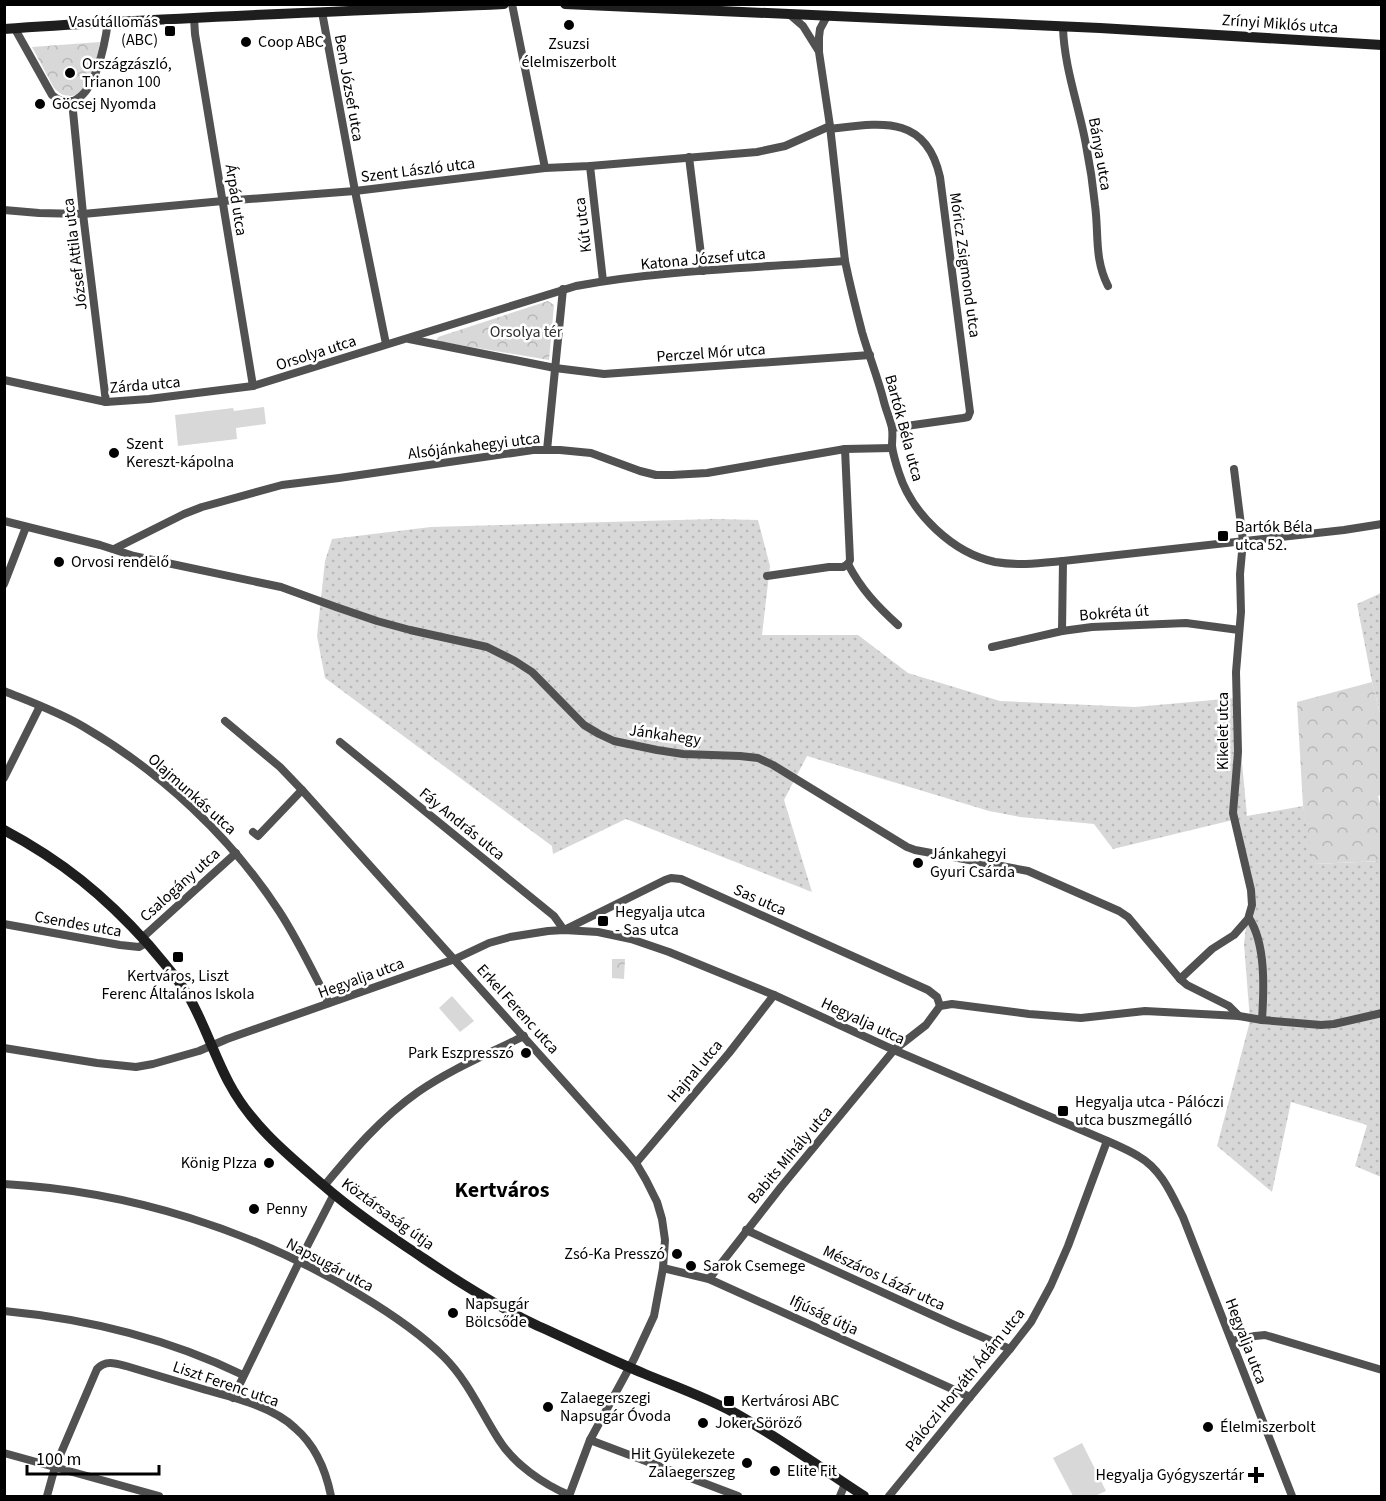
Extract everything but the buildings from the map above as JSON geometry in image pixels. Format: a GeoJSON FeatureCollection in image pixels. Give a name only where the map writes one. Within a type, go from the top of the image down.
{"type":"FeatureCollection","features":[{"type":"Feature","properties":{"kind":"main road"},"geometry":{"type":"LineString","coordinates":[[10,29],[108,22],[504,4]]}},
{"type":"Feature","properties":{"kind":"main road","name":"Zrínyi Miklós utca"},"geometry":{"type":"LineString","coordinates":[[565,4],[1187,33],[1382,45]]}},
{"type":"Feature","properties":{"kind":"main road","name":"Köztársaság útja"},"geometry":{"type":"LineString","coordinates":[[4,830],[71,871],[113,908],[144,940],[189,996],[229,1084],[249,1115],[266,1134],[334,1194],[402,1244],[491,1301],[630,1368],[732,1412],[779,1440],[864,1497]]}},
{"type":"Feature","properties":{"kind":"street"},"geometry":{"type":"LineString","coordinates":[[512,4],[545,168]]}},
{"type":"Feature","properties":{"kind":"street","name":"Bem József utca"},"geometry":{"type":"LineString","coordinates":[[322,12],[386,344]]}},
{"type":"Feature","properties":{"kind":"street"},"geometry":{"type":"LineString","coordinates":[[789,14],[803,26],[819,52]]}},
{"type":"Feature","properties":{"kind":"street"},"geometry":{"type":"LineString","coordinates":[[819,52],[820,29],[827,16]]}},
{"type":"Feature","properties":{"kind":"street","name":"Árpád utca"},"geometry":{"type":"LineString","coordinates":[[194,18],[253,386]]}},
{"type":"Feature","properties":{"kind":"street"},"geometry":{"type":"LineString","coordinates":[[10,29],[52,95],[64,102],[84,95],[93,80],[106,39],[108,22]]}},
{"type":"Feature","properties":{"kind":"street","name":"Bánya utca"},"geometry":{"type":"LineString","coordinates":[[1063,27],[1066,54],[1087,145],[1101,272],[1108,286]]}},
{"type":"Feature","properties":{"kind":"street","name":"Bartók Béla utca"},"geometry":{"type":"LineString","coordinates":[[819,52],[845,261],[862,331],[892,428],[892,448],[903,484],[914,503],[934,526],[960,547],[978,557],[1006,563],[1029,564],[1382,524]]}},
{"type":"Feature","properties":{"kind":"street","name":"József Attila utca"},"geometry":{"type":"LineString","coordinates":[[72,101],[106,402]]}},
{"type":"Feature","properties":{"kind":"street","name":"Móricz Zsigmond utca"},"geometry":{"type":"LineString","coordinates":[[830,128],[870,124],[907,130],[917,135],[927,145],[935,159],[940,177],[970,412],[968,417],[892,428]]}},
{"type":"Feature","properties":{"kind":"street","name":"Szent László utca"},"geometry":{"type":"LineString","coordinates":[[4,210],[83,214],[355,191],[545,168],[757,152],[777,148],[830,128]]}},
{"type":"Feature","properties":{"kind":"street"},"geometry":{"type":"LineString","coordinates":[[689,157],[703,271]]}},
{"type":"Feature","properties":{"kind":"street","name":"Kút utca"},"geometry":{"type":"LineString","coordinates":[[590,166],[603,280]]}},
{"type":"Feature","properties":{"kind":"street","name":"Katona József utca"},"geometry":{"type":"LineString","coordinates":[[564,289],[603,280],[845,261]]}},
{"type":"Feature","properties":{"kind":"street"},"geometry":{"type":"LineString","coordinates":[[386,344],[564,289],[547,450]]}},
{"type":"Feature","properties":{"kind":"street"},"geometry":{"type":"LineString","coordinates":[[408,338],[555,368]]}},
{"type":"Feature","properties":{"kind":"street","name":"Orsolya utca"},"geometry":{"type":"LineString","coordinates":[[253,386],[386,344]]}},
{"type":"Feature","properties":{"kind":"street","name":"Perczel Mór utca"},"geometry":{"type":"LineString","coordinates":[[555,368],[592,374],[618,374],[870,355]]}},
{"type":"Feature","properties":{"kind":"street","name":"Zárda utca"},"geometry":{"type":"LineString","coordinates":[[4,380],[106,402],[253,386]]}},
{"type":"Feature","properties":{"kind":"street","name":"Alsójánkahegyi utca"},"geometry":{"type":"LineString","coordinates":[[114,549],[202,507],[282,485],[533,450],[591,453],[640,471],[672,476],[707,473],[845,450],[892,448]]}},
{"type":"Feature","properties":{"kind":"street"},"geometry":{"type":"LineString","coordinates":[[767,576],[843,567],[848,564],[850,560],[845,450]]}},
{"type":"Feature","properties":{"kind":"street","name":"Kikelet utca"},"geometry":{"type":"LineString","coordinates":[[1234,469],[1243,541],[1236,672],[1238,752],[1233,813],[1251,890],[1252,905],[1249,918],[1254,925],[1261,953],[1262,1020]]}},
{"type":"Feature","properties":{"kind":"street","name":"Jánkahegy"},"geometry":{"type":"LineString","coordinates":[[4,521],[125,553],[281,587],[377,621],[487,647],[532,672],[584,724],[614,741],[683,754],[758,758],[907,847],[1028,871],[1119,911],[1128,917],[1180,979],[1187,985],[1229,1006],[1239,1016]]}},
{"type":"Feature","properties":{"kind":"street"},"geometry":{"type":"LineString","coordinates":[[4,584],[26,527]]}},
{"type":"Feature","properties":{"kind":"street"},"geometry":{"type":"LineString","coordinates":[[1062,631],[1064,561]]}},
{"type":"Feature","properties":{"kind":"street"},"geometry":{"type":"LineString","coordinates":[[848,564],[858,583],[897,625]]}},
{"type":"Feature","properties":{"kind":"street","name":"Bokréta út"},"geometry":{"type":"LineString","coordinates":[[992,647],[1062,631],[1098,626],[1186,623],[1239,630]]}},
{"type":"Feature","properties":{"kind":"street","name":"Olajmunkás utca"},"geometry":{"type":"LineString","coordinates":[[4,691],[83,726],[138,763],[196,812],[236,853],[278,909],[329,1003]]}},
{"type":"Feature","properties":{"kind":"street"},"geometry":{"type":"LineString","coordinates":[[4,778],[40,706]]}},
{"type":"Feature","properties":{"kind":"street","name":"Erkel Ferenc utca"},"geometry":{"type":"LineString","coordinates":[[225,721],[280,767],[302,790],[636,1163],[651,1188],[660,1210],[665,1240],[663,1268],[655,1312],[630,1368],[590,1440],[569,1496]]}},
{"type":"Feature","properties":{"kind":"street","name":"Fáy András utca"},"geometry":{"type":"LineString","coordinates":[[340,742],[554,916],[564,930]]}},
{"type":"Feature","properties":{"kind":"street"},"geometry":{"type":"LineString","coordinates":[[253,832],[258,837],[302,790]]}},
{"type":"Feature","properties":{"kind":"street","name":"Csalogány utca"},"geometry":{"type":"LineString","coordinates":[[144,940],[236,853]]}},
{"type":"Feature","properties":{"kind":"street","name":"Sas utca"},"geometry":{"type":"LineString","coordinates":[[564,930],[665,880],[681,879],[928,990],[936,997],[940,1006]]}},
{"type":"Feature","properties":{"kind":"street"},"geometry":{"type":"LineString","coordinates":[[1180,979],[1212,949],[1234,935],[1249,918]]}},
{"type":"Feature","properties":{"kind":"street","name":"Csendes utca"},"geometry":{"type":"LineString","coordinates":[[4,924],[120,945],[139,947],[144,940]]}},
{"type":"Feature","properties":{"kind":"street","name":"Hegyalja utca"},"geometry":{"type":"LineString","coordinates":[[4,1048],[103,1064],[145,1066],[159,1063],[199,1051],[227,1039],[455,959],[489,943],[525,934],[564,930],[598,932],[631,939],[669,952],[774,995],[894,1050],[1107,1141],[1140,1157],[1158,1172],[1183,1216],[1292,1497]]}},
{"type":"Feature","properties":{"kind":"street","name":"Hajnal utca"},"geometry":{"type":"LineString","coordinates":[[636,1163],[729,1053],[774,995]]}},
{"type":"Feature","properties":{"kind":"street"},"geometry":{"type":"LineString","coordinates":[[894,1050],[926,1024],[940,1006],[952,1004],[1081,1018],[1145,1011],[1239,1016],[1327,1025],[1382,1013]]}},
{"type":"Feature","properties":{"kind":"street"},"geometry":{"type":"LineString","coordinates":[[324,1186],[361,1142],[389,1114],[406,1101],[451,1072],[524,1036]]}},
{"type":"Feature","properties":{"kind":"street","name":"Babits Mihály utca"},"geometry":{"type":"LineString","coordinates":[[709,1279],[746,1230],[894,1050]]}},
{"type":"Feature","properties":{"kind":"street","name":"Pálóczi Horváth Ádám utca"},"geometry":{"type":"LineString","coordinates":[[889,1497],[1031,1322],[1068,1246],[1107,1141]]}},
{"type":"Feature","properties":{"kind":"street","name":"Napsugár utca"},"geometry":{"type":"LineString","coordinates":[[4,1184],[70,1191],[154,1208],[219,1228],[260,1244],[335,1280],[407,1326],[443,1356],[468,1386],[505,1449],[536,1476],[569,1496]]}},
{"type":"Feature","properties":{"kind":"street"},"geometry":{"type":"LineString","coordinates":[[233,1398],[334,1194]]}},
{"type":"Feature","properties":{"kind":"street","name":"Mészáros Lázár utca"},"geometry":{"type":"LineString","coordinates":[[746,1230],[1011,1349]]}},
{"type":"Feature","properties":{"kind":"street","name":"Ifjúság útja"},"geometry":{"type":"LineString","coordinates":[[663,1268],[709,1279],[970,1396]]}},
{"type":"Feature","properties":{"kind":"street","name":"Liszt Ferenc utca"},"geometry":{"type":"LineString","coordinates":[[4,1311],[87,1322],[134,1333],[202,1357],[243,1376]]}},
{"type":"Feature","properties":{"kind":"street"},"geometry":{"type":"LineString","coordinates":[[1232,1341],[1265,1335],[1382,1370]]}},
{"type":"Feature","properties":{"kind":"street","name":"Liszt Ferenc utca"},"geometry":{"type":"LineString","coordinates":[[55,1467],[97,1369],[104,1364],[117,1364],[233,1398],[274,1413],[304,1437],[318,1458],[329,1484],[331,1497]]}},
{"type":"Feature","properties":{"kind":"street"},"geometry":{"type":"LineString","coordinates":[[590,1440],[738,1497]]}},
{"type":"Feature","properties":{"kind":"street"},"geometry":{"type":"LineString","coordinates":[[4,1453],[159,1497]]}},
{"type":"Feature","properties":{"kind":"street"},"geometry":{"type":"LineString","coordinates":[[47,1497],[55,1467]]}},
{"type":"Feature","properties":{"kind":"street"},"geometry":{"type":"LineString","coordinates":[[840,1497],[845,1484]]}},
{"type":"Feature","properties":{"kind":"green space"},"geometry":{"type":"Polygon","coordinates":[[[100,42],[87,88],[82,93],[73,96],[63,95],[54,88],[32,47],[100,42]]]}},
{"type":"Feature","properties":{"kind":"green space","name":"Orsolya tér"},"geometry":{"type":"Polygon","coordinates":[[[548,301],[554,305],[549,360],[436,341],[438,337],[548,301]]]}},
{"type":"Feature","properties":{"kind":"green space"},"geometry":{"type":"Polygon","coordinates":[[[264,407],[266,424],[236,428],[237,439],[178,446],[175,415],[264,407]]]}},
{"type":"Feature","properties":{"kind":"green space"},"geometry":{"type":"Polygon","coordinates":[[[715,519],[758,520],[770,566],[762,635],[858,635],[908,673],[1000,701],[1135,707],[1236,698],[1247,816],[1303,806],[1315,864],[1381,861],[1381,1177],[1355,1166],[1367,1125],[1291,1102],[1272,1192],[1217,1146],[1250,1021],[1244,944],[1250,892],[1237,819],[1113,849],[1094,824],[1020,817],[989,811],[807,756],[784,800],[812,892],[626,819],[553,854],[552,846],[325,678],[317,636],[325,561],[332,539],[431,527],[715,519]]]}},
{"type":"Feature","properties":{"kind":"green space"},"geometry":{"type":"Polygon","coordinates":[[[1381,593],[1381,717],[1357,604],[1381,593]]]}},
{"type":"Feature","properties":{"kind":"green space"},"geometry":{"type":"Polygon","coordinates":[[[1372,682],[1381,717],[1382,795],[1378,796],[1381,807],[1381,861],[1314,864],[1303,806],[1297,702],[1372,682]]]}},
{"type":"Feature","properties":{"kind":"green space"},"geometry":{"type":"Polygon","coordinates":[[[612,959],[625,959],[624,979],[612,978],[612,959]]]}},
{"type":"Feature","properties":{"kind":"green space"},"geometry":{"type":"Polygon","coordinates":[[[452,996],[474,1021],[460,1032],[439,1008],[452,996]]]}},
{"type":"Feature","properties":{"kind":"green space"},"geometry":{"type":"Polygon","coordinates":[[[1082,1443],[1106,1491],[1095,1496],[1073,1496],[1053,1458],[1082,1443]]]}},
{"type":"Feature","properties":{"kind":"place","name":"Zsuzsi élelmiszerbolt"},"geometry":{"type":"Point","coordinates":[569,25]}},
{"type":"Feature","properties":{"kind":"place","name":"Vasútállomás (ABC)"},"geometry":{"type":"Point","coordinates":[170,31]}},
{"type":"Feature","properties":{"kind":"place","name":"Coop ABC"},"geometry":{"type":"Point","coordinates":[246,42]}},
{"type":"Feature","properties":{"kind":"place","name":"Országzászló, Trianon 100"},"geometry":{"type":"Point","coordinates":[70,73]}},
{"type":"Feature","properties":{"kind":"place","name":"Göcsej Nyomda"},"geometry":{"type":"Point","coordinates":[40,104]}},
{"type":"Feature","properties":{"kind":"place","name":"Szent Kereszt-kápolna"},"geometry":{"type":"Point","coordinates":[114,453]}},
{"type":"Feature","properties":{"kind":"place","name":"Bartók Béla utca 52."},"geometry":{"type":"Point","coordinates":[1223,536]}},
{"type":"Feature","properties":{"kind":"place","name":"Orvosi rendelő"},"geometry":{"type":"Point","coordinates":[59,562]}},
{"type":"Feature","properties":{"kind":"place","name":"Jánkahegyi Gyuri Csárda"},"geometry":{"type":"Point","coordinates":[918,863]}},
{"type":"Feature","properties":{"kind":"place","name":"Hegyalja utca - Sas utca"},"geometry":{"type":"Point","coordinates":[603,921]}},
{"type":"Feature","properties":{"kind":"place","name":"Kertváros, Liszt Ferenc Általános Iskola"},"geometry":{"type":"Point","coordinates":[178,957]}},
{"type":"Feature","properties":{"kind":"place","name":"Park Eszpresszó"},"geometry":{"type":"Point","coordinates":[526,1053]}},
{"type":"Feature","properties":{"kind":"place","name":"Hegyalja utca - Pálóczi utca buszmegálló"},"geometry":{"type":"Point","coordinates":[1063,1111]}},
{"type":"Feature","properties":{"kind":"place","name":"König PIzza"},"geometry":{"type":"Point","coordinates":[269,1163]}},
{"type":"Feature","properties":{"kind":"place","name":"Penny"},"geometry":{"type":"Point","coordinates":[254,1209]}},
{"type":"Feature","properties":{"kind":"place","name":"Zsó-Ka Presszó"},"geometry":{"type":"Point","coordinates":[677,1254]}},
{"type":"Feature","properties":{"kind":"place","name":"Sarok Csemege"},"geometry":{"type":"Point","coordinates":[691,1266]}},
{"type":"Feature","properties":{"kind":"place","name":"Napsugár Bölcsőde"},"geometry":{"type":"Point","coordinates":[453,1313]}},
{"type":"Feature","properties":{"kind":"place","name":"Kertvárosi ABC"},"geometry":{"type":"Point","coordinates":[729,1401]}},
{"type":"Feature","properties":{"kind":"place","name":"Zalaegerszegi Napsugár Óvoda"},"geometry":{"type":"Point","coordinates":[548,1407]}},
{"type":"Feature","properties":{"kind":"place","name":"Joker Söröző"},"geometry":{"type":"Point","coordinates":[703,1423]}},
{"type":"Feature","properties":{"kind":"place","name":"Élelmiszerbolt"},"geometry":{"type":"Point","coordinates":[1208,1427]}},
{"type":"Feature","properties":{"kind":"place","name":"Hit Gyülekezete Zalaegerszeg"},"geometry":{"type":"Point","coordinates":[747,1463]}},
{"type":"Feature","properties":{"kind":"place","name":"Elite Fit"},"geometry":{"type":"Point","coordinates":[775,1471]}},
{"type":"Feature","properties":{"kind":"place","name":"Hegyalja Gyógyszertár"},"geometry":{"type":"Point","coordinates":[1256,1475]}},
{"type":"Feature","properties":{"kind":"district","name":"Kertváros"},"geometry":{"type":"Point","coordinates":[502,1190]}}]}
